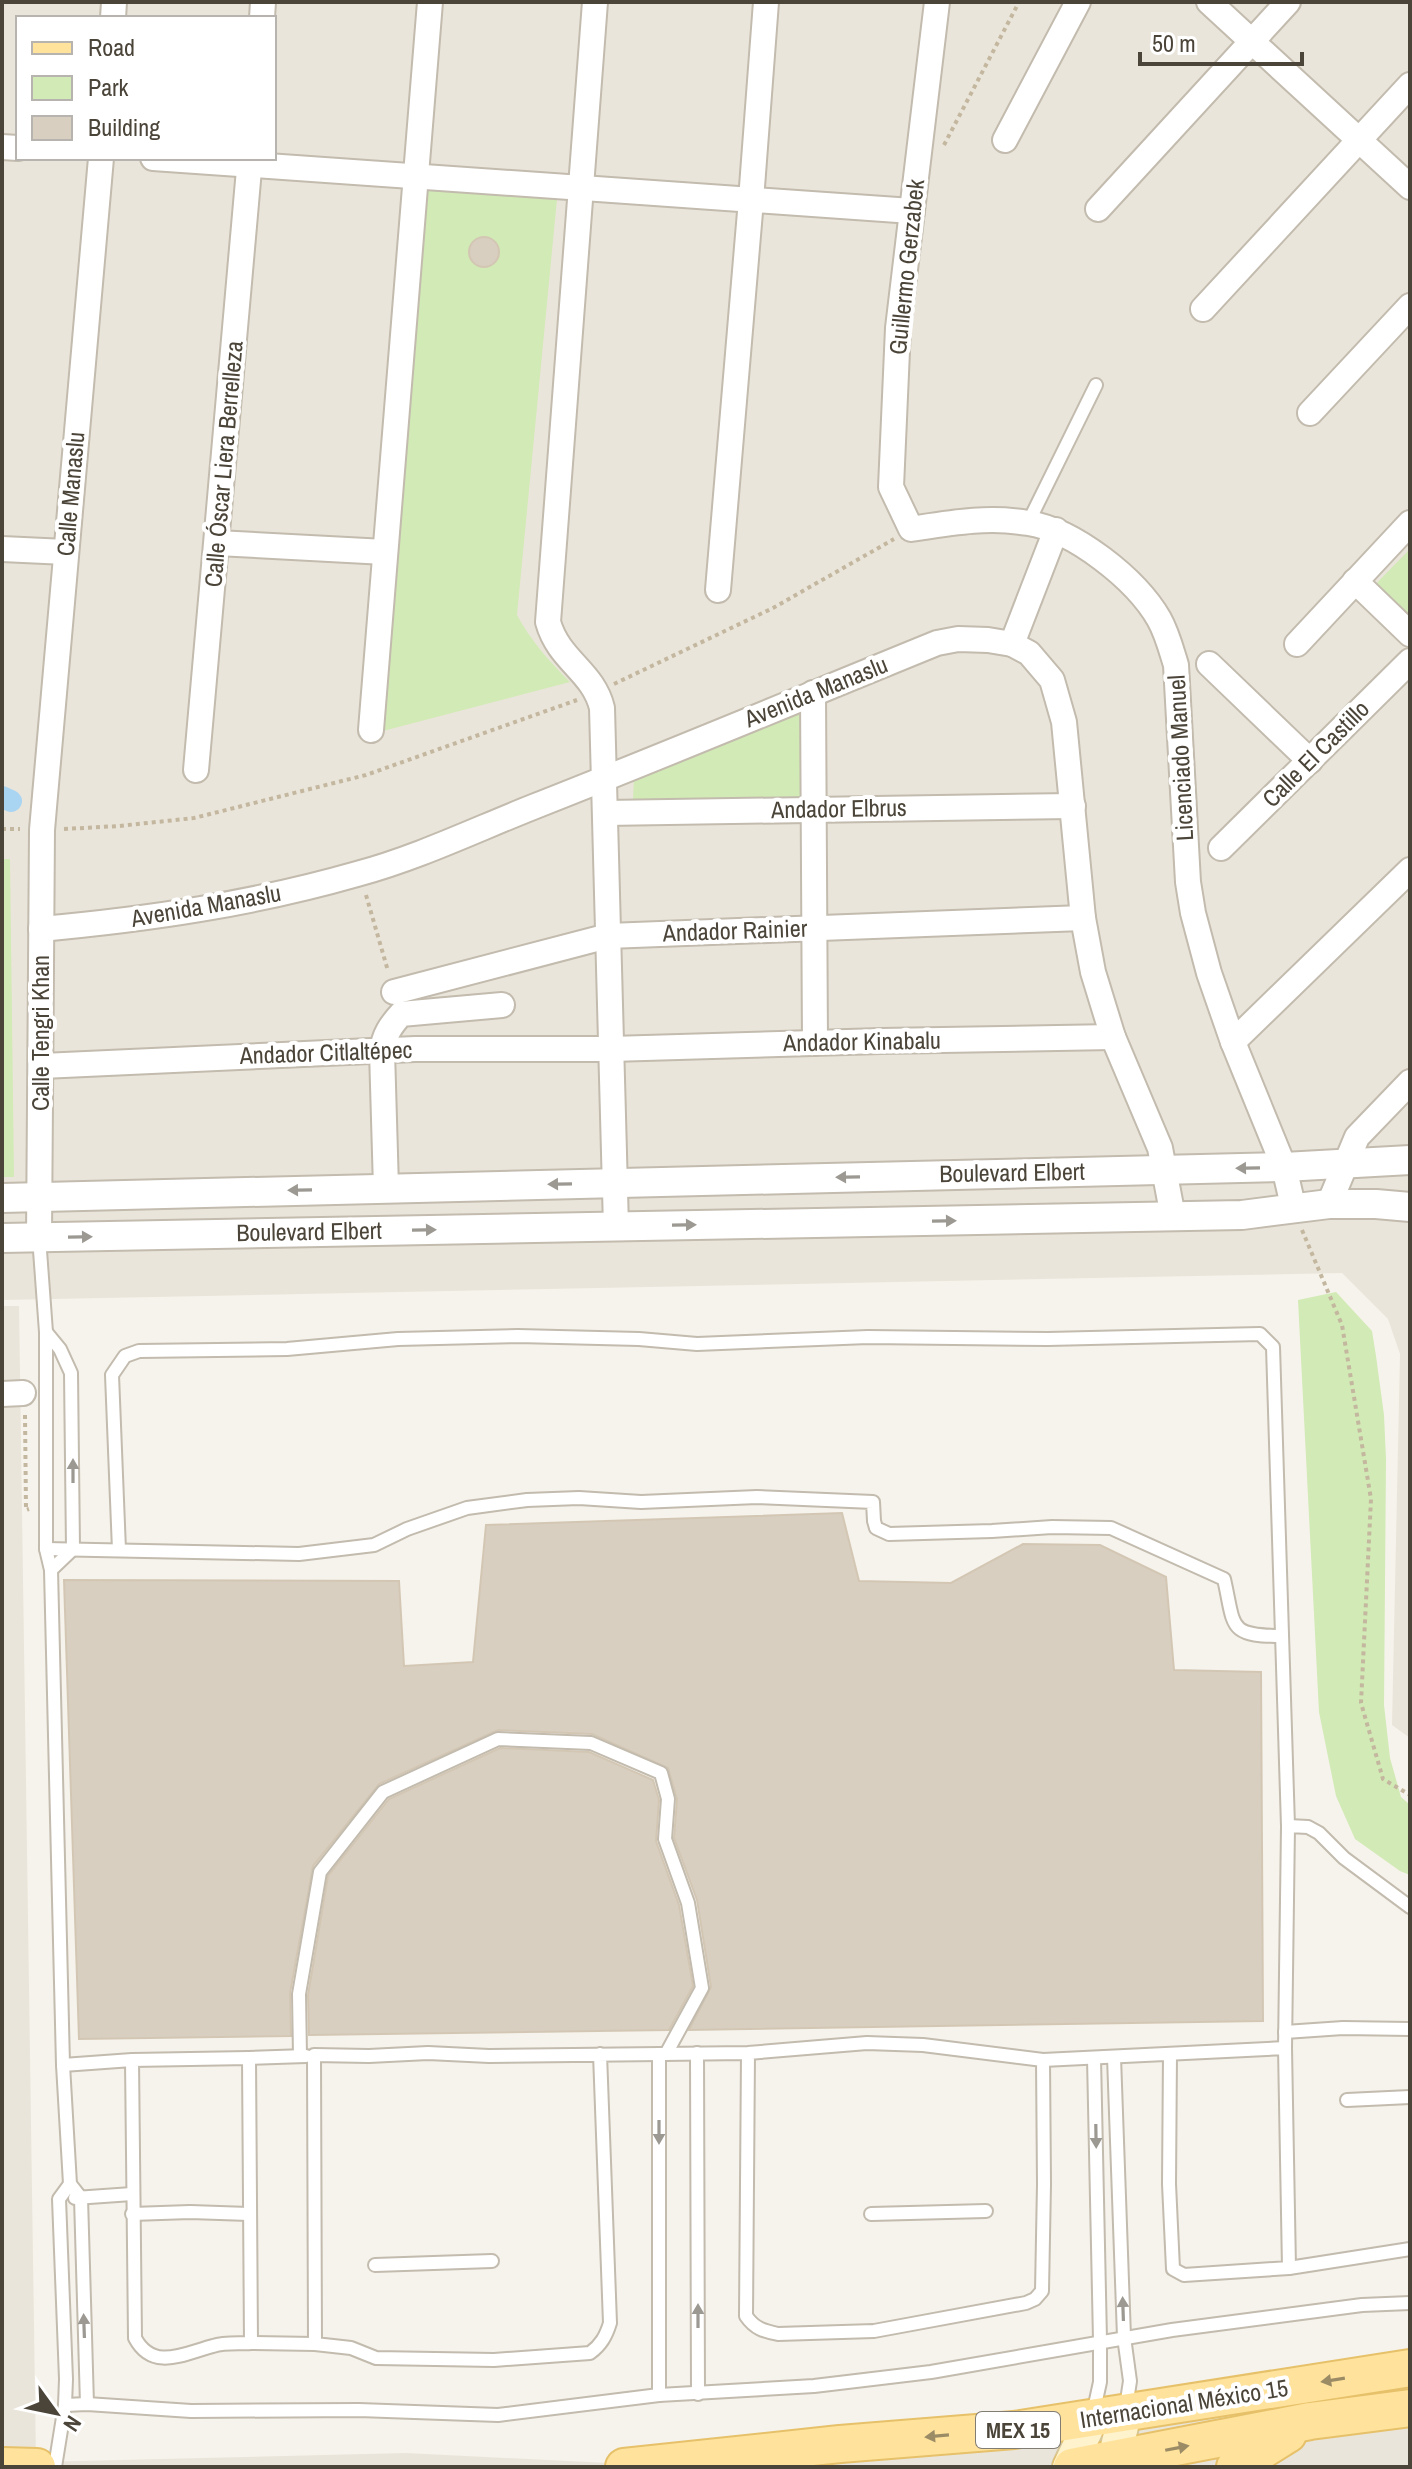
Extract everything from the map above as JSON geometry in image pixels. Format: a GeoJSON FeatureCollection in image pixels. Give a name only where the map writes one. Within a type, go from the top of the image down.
{"type":"FeatureCollection","features":[{"type":"Feature","properties":{"kind":"main road","name":"Internacional México 15"},"geometry":{"type":"LineString","coordinates":[[624,2467],[840,2444],[1014,2430],[1410,2368]]}},
{"type":"Feature","properties":{"kind":"main road","name":"Internacional México 15"},"geometry":{"type":"LineString","coordinates":[[1071,2467],[1112,2464],[1310,2421],[1410,2408]]}},
{"type":"Feature","properties":{"kind":"main road"},"geometry":{"type":"LineString","coordinates":[[1108,2416],[1112,2464]]}},
{"type":"Feature","properties":{"kind":"main road"},"geometry":{"type":"LineString","coordinates":[[1071,2467],[1108,2416]]}},
{"type":"Feature","properties":{"kind":"main road"},"geometry":{"type":"LineString","coordinates":[[1235,2467],[1310,2421]]}},
{"type":"Feature","properties":{"kind":"main road"},"geometry":{"type":"LineString","coordinates":[[2,2466],[37,2467]]}},
{"type":"Feature","properties":{"kind":"street"},"geometry":{"type":"LineString","coordinates":[[371,730],[430,2]]}},
{"type":"Feature","properties":{"kind":"street"},"geometry":{"type":"LineString","coordinates":[[595,2],[548,622],[560,650],[598,692],[602,708],[616,1227]]}},
{"type":"Feature","properties":{"kind":"street"},"geometry":{"type":"LineString","coordinates":[[718,590],[766,2]]}},
{"type":"Feature","properties":{"kind":"street","name":"Guillermo Gerzabek"},"geometry":{"type":"LineString","coordinates":[[911,529],[891,483],[898,328],[937,2]]}},
{"type":"Feature","properties":{"kind":"street"},"geometry":{"type":"LineString","coordinates":[[1005,140],[1078,2]]}},
{"type":"Feature","properties":{"kind":"street"},"geometry":{"type":"LineString","coordinates":[[1209,2],[1410,187]]}},
{"type":"Feature","properties":{"kind":"street"},"geometry":{"type":"LineString","coordinates":[[1098,209],[1288,2]]}},
{"type":"Feature","properties":{"kind":"street"},"geometry":{"type":"LineString","coordinates":[[1203,309],[1410,85]]}},
{"type":"Feature","properties":{"kind":"street","name":"Calle Manaslu"},"geometry":{"type":"LineString","coordinates":[[42,830],[101,160]]}},
{"type":"Feature","properties":{"kind":"street"},"geometry":{"type":"LineString","coordinates":[[218,160],[416,177],[912,211]]}},
{"type":"Feature","properties":{"kind":"street","name":"Calle Óscar Liera Berrelleza"},"geometry":{"type":"LineString","coordinates":[[196,770],[250,161]]}},
{"type":"Feature","properties":{"kind":"street"},"geometry":{"type":"LineString","coordinates":[[1310,413],[1410,306]]}},
{"type":"Feature","properties":{"kind":"street","name":"Licenciado Manuel"},"geometry":{"type":"LineString","coordinates":[[911,529],[978,519],[1028,523],[1056,530],[1087,548],[1148,602],[1169,640],[1176,665],[1190,898],[1209,973],[1233,1042],[1284,1167],[1294,1210]]}},
{"type":"Feature","properties":{"kind":"street"},"geometry":{"type":"LineString","coordinates":[[1297,644],[1410,523]]}},
{"type":"Feature","properties":{"kind":"street"},"geometry":{"type":"LineString","coordinates":[[1056,530],[1012,644],[1029,653],[1052,680],[1064,722],[1083,918],[1093,972],[1113,1037],[1160,1148],[1173,1217]]}},
{"type":"Feature","properties":{"kind":"street"},"geometry":{"type":"LineString","coordinates":[[217,543],[385,552]]}},
{"type":"Feature","properties":{"kind":"street"},"geometry":{"type":"LineString","coordinates":[[2,549],[66,552]]}},
{"type":"Feature","properties":{"kind":"street"},"geometry":{"type":"LineString","coordinates":[[1355,581],[1410,634]]}},
{"type":"Feature","properties":{"kind":"street","name":"Avenida Manaslu"},"geometry":{"type":"LineString","coordinates":[[41,929],[194,911],[246,902],[359,874],[604,779],[937,643],[958,639],[1012,644]]}},
{"type":"Feature","properties":{"kind":"street","name":"Calle El Castillo"},"geometry":{"type":"LineString","coordinates":[[1221,848],[1410,661]]}},
{"type":"Feature","properties":{"kind":"street"},"geometry":{"type":"LineString","coordinates":[[1209,664],[1310,761]]}},
{"type":"Feature","properties":{"kind":"street"},"geometry":{"type":"LineString","coordinates":[[813,693],[815,1043]]}},
{"type":"Feature","properties":{"kind":"street","name":"Andador Elbrus"},"geometry":{"type":"LineString","coordinates":[[605,813],[1073,806]]}},
{"type":"Feature","properties":{"kind":"street","name":"Calle Tengri Khan"},"geometry":{"type":"LineString","coordinates":[[39,1237],[42,830]]}},
{"type":"Feature","properties":{"kind":"street"},"geometry":{"type":"LineString","coordinates":[[1233,1042],[1410,870]]}},
{"type":"Feature","properties":{"kind":"street","name":"Andador Rainier"},"geometry":{"type":"LineString","coordinates":[[394,992],[608,936],[1083,918]]}},
{"type":"Feature","properties":{"kind":"street"},"geometry":{"type":"LineString","coordinates":[[386,1188],[383,1040],[401,1014],[502,1005]]}},
{"type":"Feature","properties":{"kind":"street","name":"Andador Kinabalu"},"geometry":{"type":"LineString","coordinates":[[611,1049],[1113,1037]]}},
{"type":"Feature","properties":{"kind":"street","name":"Andador Citlaltépec"},"geometry":{"type":"LineString","coordinates":[[42,1066],[382,1051],[611,1049]]}},
{"type":"Feature","properties":{"kind":"street"},"geometry":{"type":"LineString","coordinates":[[1329,1204],[1357,1137],[1410,1082]]}},
{"type":"Feature","properties":{"kind":"street","name":"Boulevard Elbert"},"geometry":{"type":"LineString","coordinates":[[2,1198],[1284,1167],[1410,1160]]}},
{"type":"Feature","properties":{"kind":"street","name":"Boulevard Elbert"},"geometry":{"type":"LineString","coordinates":[[2,1238],[1173,1217],[1242,1215],[1329,1204],[1410,1207]]}},
{"type":"Feature","properties":{"kind":"lane"},"geometry":{"type":"LineString","coordinates":[[1028,523],[1096,385]]}},
{"type":"Feature","properties":{"kind":"lane"},"geometry":{"type":"LineString","coordinates":[[39,1237],[46,1332],[46,1549],[51,1570],[63,2065],[70,2184],[81,2198],[87,2404]]}},
{"type":"Feature","properties":{"kind":"lane"},"geometry":{"type":"LineString","coordinates":[[46,1332],[60,1349],[71,1373],[73,1549],[51,1570]]}},
{"type":"Feature","properties":{"kind":"lane"},"geometry":{"type":"LineString","coordinates":[[119,1550],[112,1375],[125,1356],[139,1351],[287,1349],[398,1339],[492,1336],[639,1339],[697,1344],[868,1337],[1048,1339],[1260,1334],[1273,1347],[1288,1826],[1285,2048],[1289,2268]]}},
{"type":"Feature","properties":{"kind":"lane"},"geometry":{"type":"LineString","coordinates":[[46,1549],[299,1554],[374,1545],[407,1529],[467,1508],[527,1500],[579,1498],[641,1502],[757,1497],[873,1502],[876,1528],[889,1534],[1052,1527],[1111,1528],[1224,1579],[1234,1625],[1241,1632],[1282,1636]]}},
{"type":"Feature","properties":{"kind":"lane"},"geometry":{"type":"LineString","coordinates":[[300,2056],[299,1994],[320,1872],[383,1792],[498,1739],[591,1743],[661,1773],[668,1799],[665,1839],[688,1903],[702,1988],[662,2054],[659,2395]]}},
{"type":"Feature","properties":{"kind":"lane"},"geometry":{"type":"LineString","coordinates":[[1288,1826],[1308,1827],[1319,1833],[1344,1858],[1410,1907]]}},
{"type":"Feature","properties":{"kind":"lane"},"geometry":{"type":"LineString","coordinates":[[1285,2032],[1343,2028],[1410,2029]]}},
{"type":"Feature","properties":{"kind":"lane"},"geometry":{"type":"LineString","coordinates":[[63,2065],[314,2055],[748,2053],[867,2043],[923,2045],[1043,2060],[1285,2048]]}},
{"type":"Feature","properties":{"kind":"lane"},"geometry":{"type":"LineString","coordinates":[[697,2053],[698,2394]]}},
{"type":"Feature","properties":{"kind":"lane"},"geometry":{"type":"LineString","coordinates":[[748,2053],[746,2316],[763,2331],[778,2334],[874,2331],[1035,2299],[1042,2291],[1043,2284],[1043,2060]]}},
{"type":"Feature","properties":{"kind":"lane"},"geometry":{"type":"LineString","coordinates":[[132,2060],[135,2338],[141,2350],[158,2356],[178,2357],[216,2345],[315,2344],[351,2348],[376,2358],[494,2360],[590,2353],[606,2335],[610,2323],[600,2054]]}},
{"type":"Feature","properties":{"kind":"lane"},"geometry":{"type":"LineString","coordinates":[[1170,2054],[1169,2184],[1173,2269],[1184,2275],[1289,2268],[1410,2249]]}},
{"type":"Feature","properties":{"kind":"lane"},"geometry":{"type":"LineString","coordinates":[[314,2055],[315,2344]]}},
{"type":"Feature","properties":{"kind":"lane"},"geometry":{"type":"LineString","coordinates":[[1108,2416],[1130,2381],[1124,2337],[1114,2057]]}},
{"type":"Feature","properties":{"kind":"lane"},"geometry":{"type":"LineString","coordinates":[[249,2058],[251,2343]]}},
{"type":"Feature","properties":{"kind":"lane"},"geometry":{"type":"LineString","coordinates":[[1094,2058],[1100,2382],[1108,2416]]}},
{"type":"Feature","properties":{"kind":"lane"},"geometry":{"type":"LineString","coordinates":[[1347,2100],[1410,2097]]}},
{"type":"Feature","properties":{"kind":"lane"},"geometry":{"type":"LineString","coordinates":[[55,2467],[65,2405],[59,2199],[70,2184]]}},
{"type":"Feature","properties":{"kind":"lane"},"geometry":{"type":"LineString","coordinates":[[59,2199],[132,2194]]}},
{"type":"Feature","properties":{"kind":"lane"},"geometry":{"type":"LineString","coordinates":[[871,2214],[986,2211]]}},
{"type":"Feature","properties":{"kind":"lane"},"geometry":{"type":"LineString","coordinates":[[132,2214],[249,2214]]}},
{"type":"Feature","properties":{"kind":"lane"},"geometry":{"type":"LineString","coordinates":[[375,2265],[492,2261]]}},
{"type":"Feature","properties":{"kind":"lane"},"geometry":{"type":"LineString","coordinates":[[65,2405],[191,2411],[359,2410],[498,2415],[659,2395],[814,2386],[931,2372],[1100,2340],[1362,2305],[1410,2303]]}},
{"type":"Feature","properties":{"kind":"path"},"geometry":{"type":"LineString","coordinates":[[942,149],[1019,2]]}},
{"type":"Feature","properties":{"kind":"path"},"geometry":{"type":"LineString","coordinates":[[2,829],[119,826],[194,818],[366,775],[598,692],[773,608],[911,529]]}},
{"type":"Feature","properties":{"kind":"path"},"geometry":{"type":"LineString","coordinates":[[359,874],[394,992]]}},
{"type":"Feature","properties":{"kind":"path"},"geometry":{"type":"LineString","coordinates":[[1294,1210],[1342,1325],[1371,1499],[1361,1703],[1383,1779],[1410,1795]]}},
{"type":"Feature","properties":{"kind":"path"},"geometry":{"type":"LineString","coordinates":[[12,1393],[25,1393],[26,1510],[29,1509]]}},
{"type":"Feature","properties":{"kind":"shaded area"},"geometry":{"type":"Polygon","coordinates":[[[2,2],[1410,2],[1410,1738],[1392,1725],[1400,1354],[1388,1319],[1342,1273],[2,1300],[2,2]]]}},
{"type":"Feature","properties":{"kind":"shaded area"},"geometry":{"type":"Polygon","coordinates":[[[2,1306],[19,1306],[36,2462],[406,2453],[669,2466],[1410,2369],[1410,2467],[2,2467],[2,1306]]]}},
{"type":"Feature","properties":{"kind":"green space"},"geometry":{"type":"Polygon","coordinates":[[[428,190],[557,199],[517,615],[541,650],[570,682],[383,731],[428,190]]]}},
{"type":"Feature","properties":{"kind":"green space"},"geometry":{"type":"Polygon","coordinates":[[[1410,549],[1410,630],[1370,590],[1410,549]]]}},
{"type":"Feature","properties":{"kind":"green space"},"geometry":{"type":"Polygon","coordinates":[[[814,705],[814,797],[633,800],[634,776],[814,705]]]}},
{"type":"Feature","properties":{"kind":"green space"},"geometry":{"type":"Polygon","coordinates":[[[2,859],[10,859],[14,1177],[2,1177],[2,859]]]}},
{"type":"Feature","properties":{"kind":"green space"},"geometry":{"type":"Polygon","coordinates":[[[1336,1292],[1372,1331],[1384,1415],[1384,1705],[1390,1758],[1401,1797],[1410,1805],[1410,1875],[1355,1839],[1336,1796],[1319,1712],[1298,1300],[1336,1292]]]}},
{"type":"Feature","properties":{"kind":"building"},"geometry":{"type":"Polygon","coordinates":[[[484,237],[495,241],[499,252],[495,263],[484,267],[473,263],[469,252],[473,241],[484,237]]]}},
{"type":"Feature","properties":{"kind":"building"},"geometry":{"type":"Polygon","coordinates":[[[842,1513],[859,1581],[951,1583],[1023,1544],[1100,1545],[1166,1577],[1174,1670],[1261,1672],[1263,2021],[689,2030],[711,1987],[697,1900],[674,1838],[677,1799],[668,1768],[592,1734],[498,1730],[379,1784],[313,1866],[290,1993],[291,2036],[79,2039],[64,1580],[399,1581],[404,1666],[473,1662],[486,1525],[842,1513]]]}},
{"type":"Feature","properties":{"kind":"building"},"geometry":{"type":"Polygon","coordinates":[[[500,1748],[589,1752],[653,1780],[659,1800],[656,1841],[679,1905],[693,1986],[669,2030],[309,2035],[308,1995],[328,1876],[389,1799],[500,1748]]]}},
{"type":"Feature","properties":{"kind":"waterway"},"geometry":{"type":"LineString","coordinates":[[2,797],[11,801]]}}]}
